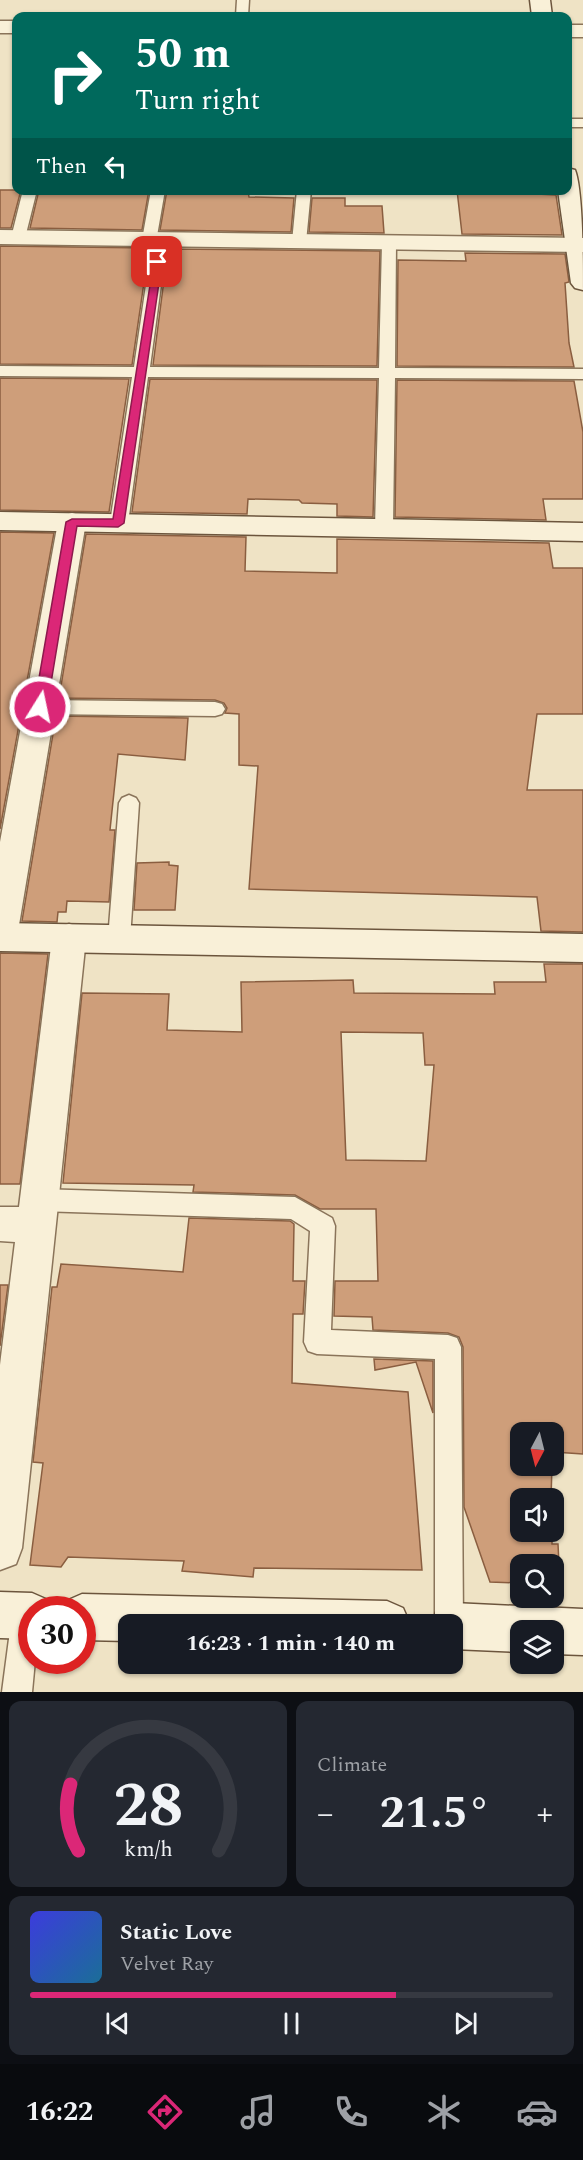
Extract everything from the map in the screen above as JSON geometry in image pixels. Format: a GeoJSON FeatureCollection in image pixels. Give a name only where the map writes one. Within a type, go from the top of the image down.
{"type":"FeatureCollection","features":[{"type":"Feature","properties":{"kind":"street"},"geometry":{"type":"LineString","coordinates":[[571,195],[580,245],[583,283]]}},
{"type":"Feature","properties":{"kind":"street"},"geometry":{"type":"LineString","coordinates":[[9,238],[580,245]]}},
{"type":"Feature","properties":{"kind":"street"},"geometry":{"type":"LineString","coordinates":[[0,521],[583,532]]}},
{"type":"Feature","properties":{"kind":"street"},"geometry":{"type":"LineString","coordinates":[[72,522],[0,937],[583,948]]}},
{"type":"Feature","properties":{"kind":"street"},"geometry":{"type":"LineString","coordinates":[[0,1548],[25,1216],[69,938]]}},
{"type":"Feature","properties":{"kind":"street"},"geometry":{"type":"LineString","coordinates":[[96,1617],[118,1618]]}},
{"type":"Feature","properties":{"kind":"street"},"geometry":{"type":"LineString","coordinates":[[463,1626],[510,1628]]}},
{"type":"Feature","properties":{"kind":"street"},"geometry":{"type":"LineString","coordinates":[[564,1631],[583,1632]]}},
{"type":"Feature","properties":{"kind":"lane"},"geometry":{"type":"LineString","coordinates":[[9,238],[28,195]]}},
{"type":"Feature","properties":{"kind":"lane"},"geometry":{"type":"LineString","coordinates":[[118,523],[142,372],[158,195]]}},
{"type":"Feature","properties":{"kind":"lane"},"geometry":{"type":"LineString","coordinates":[[299,242],[304,195]]}},
{"type":"Feature","properties":{"kind":"lane"},"geometry":{"type":"LineString","coordinates":[[384,527],[389,243]]}},
{"type":"Feature","properties":{"kind":"lane"},"geometry":{"type":"LineString","coordinates":[[0,371],[583,374]]}},
{"type":"Feature","properties":{"kind":"lane"},"geometry":{"type":"LineString","coordinates":[[40,707],[215,709]]}},
{"type":"Feature","properties":{"kind":"lane"},"geometry":{"type":"LineString","coordinates":[[119,939],[129,804]]}},
{"type":"Feature","properties":{"kind":"lane"},"geometry":{"type":"LineString","coordinates":[[25,1216],[295,1208],[323,1226],[317,1342],[448,1347],[451,1614]]}},
{"type":"Feature","properties":{"kind":"lane"},"geometry":{"type":"LineString","coordinates":[[17,1692],[18,1654]]}},
{"type":"Feature","properties":{"kind":"building"},"geometry":{"type":"Polygon","coordinates":[[[0,190],[12,190],[12,195],[20,195],[11,228],[0,228],[0,190]]]}},
{"type":"Feature","properties":{"kind":"building"},"geometry":{"type":"Polygon","coordinates":[[[38,195],[148,195],[142,230],[30,228],[38,195]]]}},
{"type":"Feature","properties":{"kind":"building"},"geometry":{"type":"Polygon","coordinates":[[[166,195],[249,195],[249,197],[294,198],[291,232],[160,230],[166,195]]]}},
{"type":"Feature","properties":{"kind":"building"},"geometry":{"type":"Polygon","coordinates":[[[458,195],[556,195],[562,235],[462,234],[458,195]]]}},
{"type":"Feature","properties":{"kind":"building"},"geometry":{"type":"Polygon","coordinates":[[[312,198],[345,198],[345,206],[382,206],[384,233],[309,232],[312,198]]]}},
{"type":"Feature","properties":{"kind":"building"},"geometry":{"type":"Polygon","coordinates":[[[0,246],[149,248],[132,365],[0,364],[0,246]]]}},
{"type":"Feature","properties":{"kind":"building"},"geometry":{"type":"Polygon","coordinates":[[[168,249],[380,251],[377,366],[153,365],[168,249]]]}},
{"type":"Feature","properties":{"kind":"building"},"geometry":{"type":"Polygon","coordinates":[[[465,253],[565,254],[569,282],[565,283],[569,343],[574,367],[397,366],[398,260],[466,261],[465,253]]]}},
{"type":"Feature","properties":{"kind":"building"},"geometry":{"type":"Polygon","coordinates":[[[0,378],[129,379],[109,512],[0,510],[0,378]]]}},
{"type":"Feature","properties":{"kind":"building"},"geometry":{"type":"Polygon","coordinates":[[[150,379],[377,380],[373,517],[337,516],[337,504],[302,503],[299,500],[248,499],[247,514],[132,512],[150,379]]]}},
{"type":"Feature","properties":{"kind":"building"},"geometry":{"type":"Polygon","coordinates":[[[397,380],[574,381],[583,432],[583,499],[543,499],[546,520],[395,517],[397,380]]]}},
{"type":"Feature","properties":{"kind":"building"},"geometry":{"type":"Polygon","coordinates":[[[0,532],[54,533],[0,829],[0,532]]]}},
{"type":"Feature","properties":{"kind":"building"},"geometry":{"type":"Polygon","coordinates":[[[86,534],[246,537],[245,571],[337,573],[337,539],[549,543],[553,568],[583,568],[583,714],[537,714],[527,790],[583,790],[583,932],[541,931],[537,897],[249,889],[258,766],[239,765],[239,714],[225,713],[227,708],[224,703],[215,700],[59,698],[86,534]]]}},
{"type":"Feature","properties":{"kind":"building"},"geometry":{"type":"Polygon","coordinates":[[[56,716],[188,718],[185,760],[118,754],[110,830],[115,830],[109,902],[67,901],[66,912],[58,912],[57,922],[22,921],[56,716]]]}},
{"type":"Feature","properties":{"kind":"building"},"geometry":{"type":"Polygon","coordinates":[[[169,862],[169,865],[178,866],[175,910],[134,910],[137,863],[169,862]]]}},
{"type":"Feature","properties":{"kind":"building"},"geometry":{"type":"Polygon","coordinates":[[[0,953],[48,954],[20,1184],[0,1184],[0,953]]]}},
{"type":"Feature","properties":{"kind":"building"},"geometry":{"type":"Polygon","coordinates":[[[544,964],[583,964],[583,1454],[564,1453],[564,1422],[510,1422],[510,1476],[552,1476],[551,1488],[510,1488],[510,1542],[552,1542],[552,1544],[558,1544],[558,1554],[510,1554],[510,1583],[490,1582],[464,1507],[463,1347],[459,1337],[448,1333],[373,1330],[372,1317],[334,1316],[335,1281],[378,1281],[376,1209],[320,1209],[295,1195],[193,1192],[194,1185],[63,1183],[82,993],[169,994],[167,1030],[242,1032],[241,982],[353,980],[354,993],[495,994],[494,982],[546,982],[544,964]],[[341,1032],[346,1160],[426,1161],[434,1065],[425,1065],[423,1033],[341,1032]]]}},
{"type":"Feature","properties":{"kind":"building"},"geometry":{"type":"Polygon","coordinates":[[[189,1218],[290,1221],[294,1224],[293,1281],[305,1281],[303,1314],[293,1314],[292,1383],[408,1392],[422,1570],[254,1568],[253,1577],[182,1571],[184,1561],[68,1557],[61,1567],[30,1565],[43,1463],[33,1462],[52,1287],[57,1287],[61,1264],[183,1272],[189,1218]]]}},
{"type":"Feature","properties":{"kind":"building"},"geometry":{"type":"Polygon","coordinates":[[[0,1285],[8,1285],[0,1346],[0,1285]]]}},
{"type":"Feature","properties":{"kind":"building"},"geometry":{"type":"Polygon","coordinates":[[[374,1359],[433,1361],[433,1413],[416,1362],[375,1370],[374,1359]]]}},
{"type":"Feature","properties":{"kind":"route"},"geometry":{"type":"LineString","coordinates":[[40,707],[72,522],[118,523],[157,262]]}}]}
